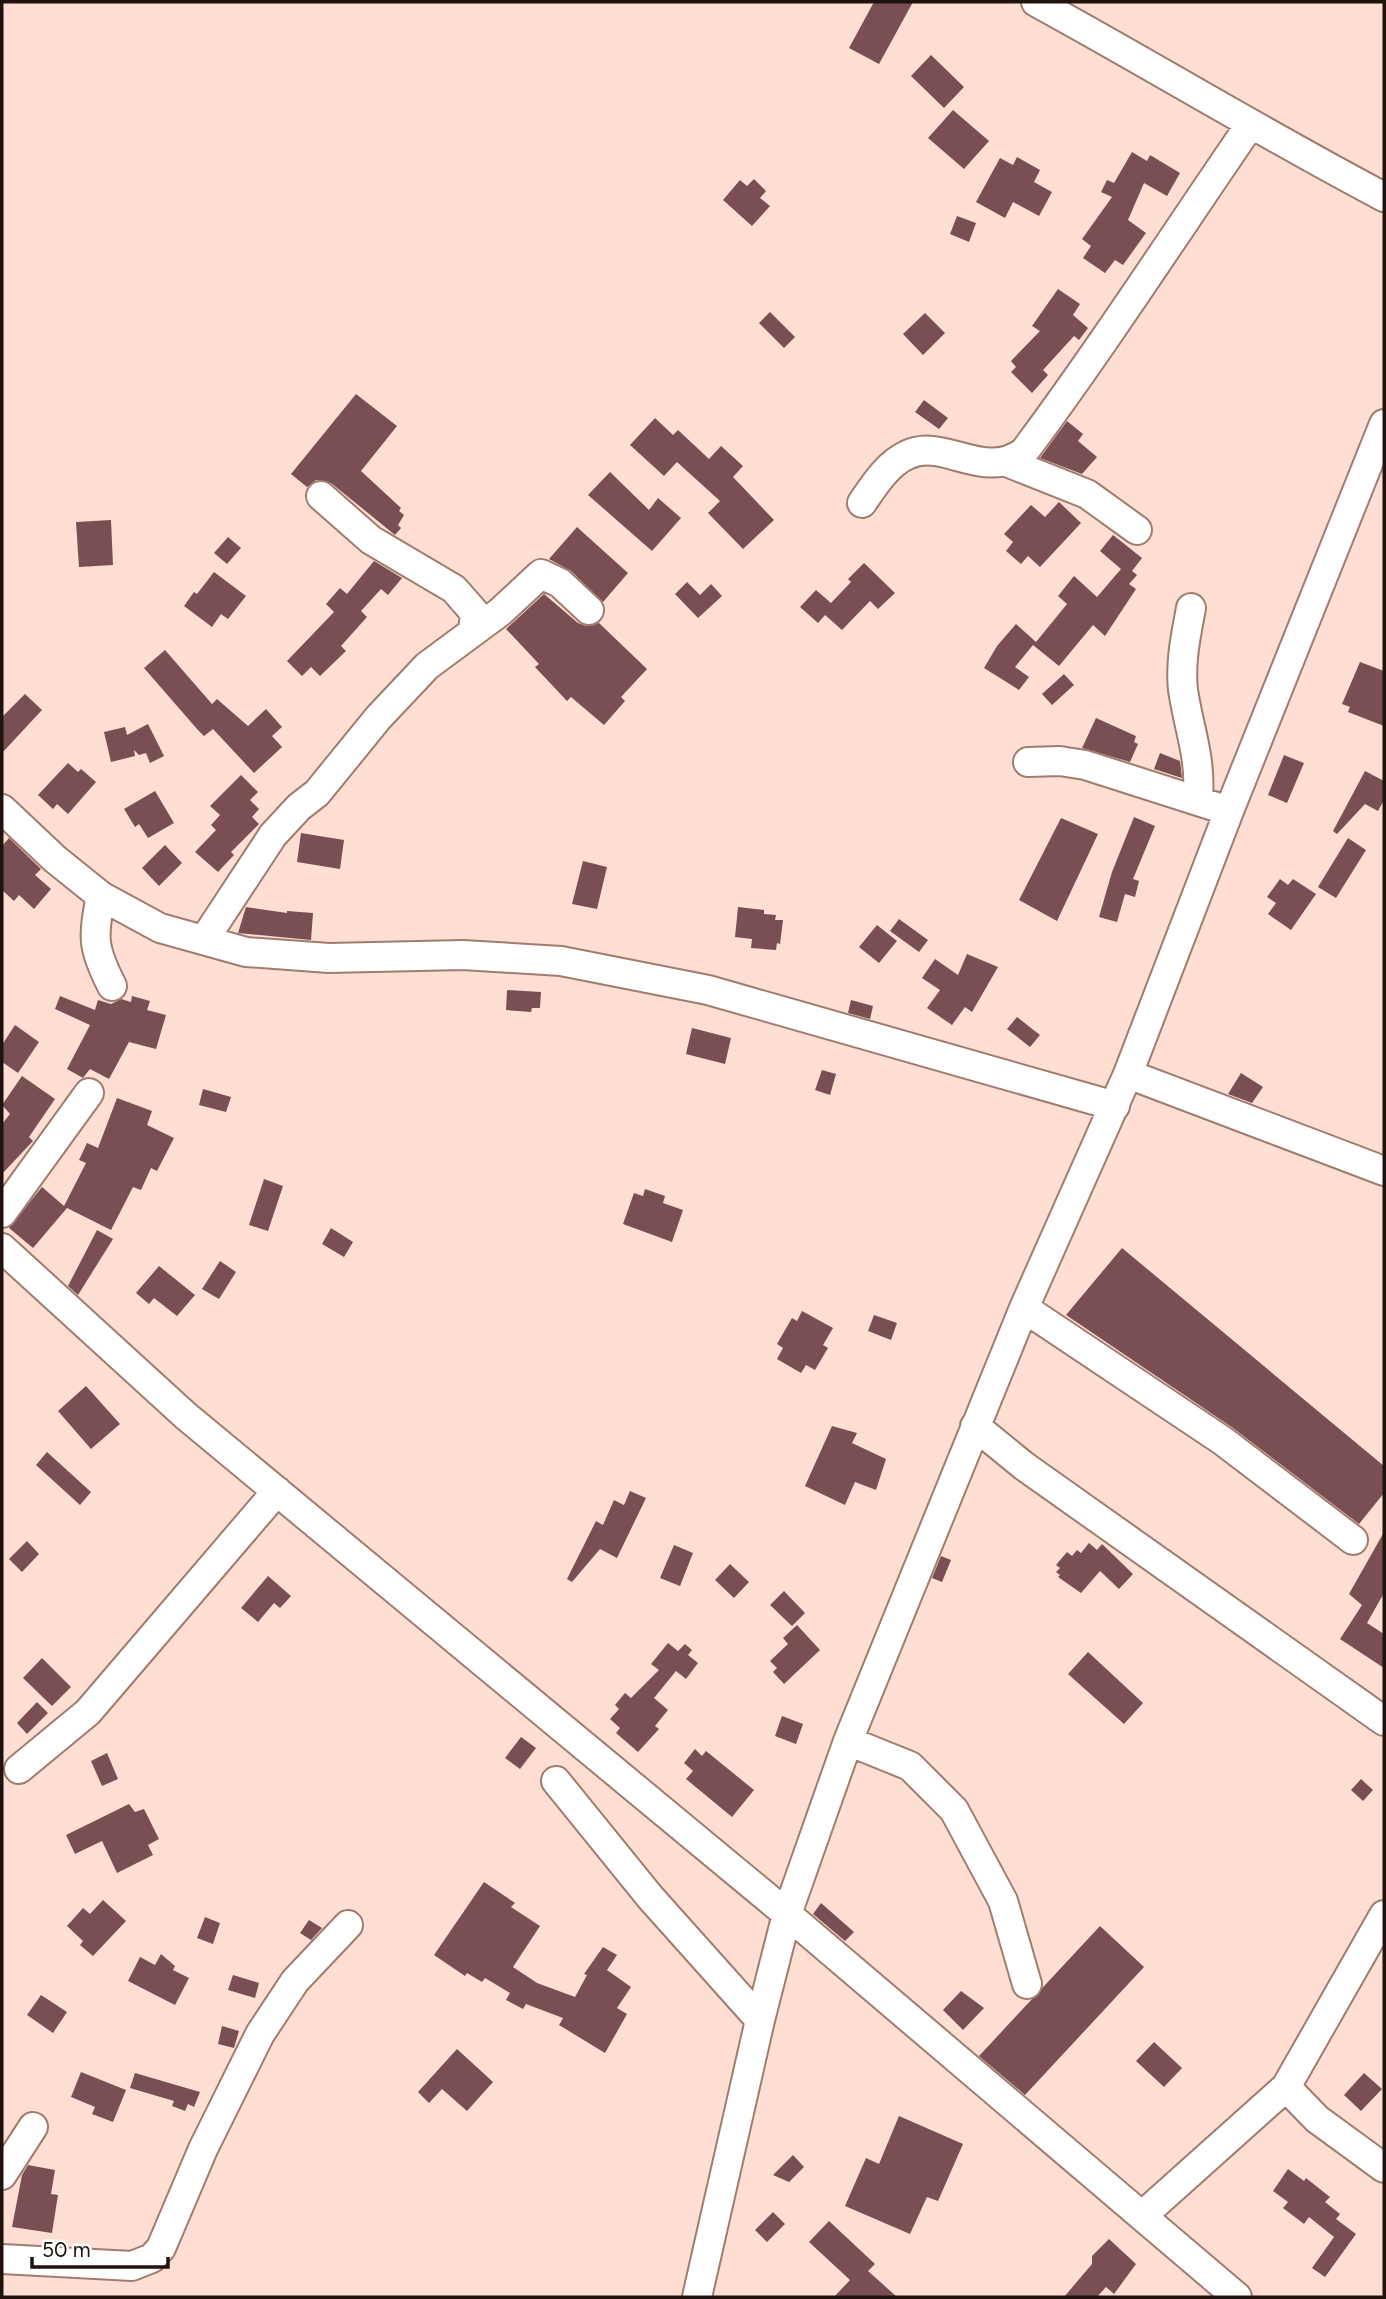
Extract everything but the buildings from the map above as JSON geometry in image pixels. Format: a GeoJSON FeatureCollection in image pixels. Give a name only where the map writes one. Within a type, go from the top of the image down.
{"type":"FeatureCollection","features":[{"type":"Feature","properties":{"kind":"street"},"geometry":{"type":"LineString","coordinates":[[1036,2],[1192,88],[1250,125],[1384,197]]}},
{"type":"Feature","properties":{"kind":"street"},"geometry":{"type":"LineString","coordinates":[[1009,463],[1024,452],[1100,350],[1141,283],[1250,125]]}},
{"type":"Feature","properties":{"kind":"street"},"geometry":{"type":"LineString","coordinates":[[697,2297],[760,2020],[788,1914],[848,1741],[1024,1308],[1128,1074],[1229,811],[1384,424]]}},
{"type":"Feature","properties":{"kind":"street"},"geometry":{"type":"LineString","coordinates":[[862,503],[882,476],[911,453],[1009,463],[1087,494],[1137,530]]}},
{"type":"Feature","properties":{"kind":"street"},"geometry":{"type":"LineString","coordinates":[[321,496],[371,540],[454,589],[475,613],[473,631]]}},
{"type":"Feature","properties":{"kind":"street"},"geometry":{"type":"LineString","coordinates":[[204,940],[273,835],[299,807],[317,793],[378,718],[428,666],[500,612],[541,574],[560,583],[589,610]]}},
{"type":"Feature","properties":{"kind":"street"},"geometry":{"type":"LineString","coordinates":[[1192,608],[1183,647],[1183,687],[1197,749],[1198,799]]}},
{"type":"Feature","properties":{"kind":"street"},"geometry":{"type":"LineString","coordinates":[[1028,762],[1060,761],[1085,765],[1229,811]]}},
{"type":"Feature","properties":{"kind":"street"},"geometry":{"type":"LineString","coordinates":[[4,816],[101,896],[160,928],[246,952],[329,958],[463,955],[561,961],[708,990],[1115,1105]]}},
{"type":"Feature","properties":{"kind":"street"},"geometry":{"type":"LineString","coordinates":[[101,896],[93,932],[96,954],[112,986]]}},
{"type":"Feature","properties":{"kind":"street"},"geometry":{"type":"LineString","coordinates":[[1128,1074],[1384,1171]]}},
{"type":"Feature","properties":{"kind":"street"},"geometry":{"type":"LineString","coordinates":[[2,1213],[89,1093]]}},
{"type":"Feature","properties":{"kind":"street"},"geometry":{"type":"LineString","coordinates":[[2,1248],[186,1416],[788,1914],[1237,2297]]}},
{"type":"Feature","properties":{"kind":"street"},"geometry":{"type":"LineString","coordinates":[[1024,1308],[1223,1441],[1353,1540]]}},
{"type":"Feature","properties":{"kind":"street"},"geometry":{"type":"LineString","coordinates":[[975,1426],[1024,1466],[1384,1721]]}},
{"type":"Feature","properties":{"kind":"street"},"geometry":{"type":"LineString","coordinates":[[19,1769],[88,1712],[277,1491]]}},
{"type":"Feature","properties":{"kind":"street"},"geometry":{"type":"LineString","coordinates":[[848,1741],[910,1766],[954,1810],[1003,1901],[1027,1984]]}},
{"type":"Feature","properties":{"kind":"street"},"geometry":{"type":"LineString","coordinates":[[556,1782],[650,1897],[760,2020]]}},
{"type":"Feature","properties":{"kind":"street"},"geometry":{"type":"LineString","coordinates":[[1143,2215],[1286,2087],[1384,1915]]}},
{"type":"Feature","properties":{"kind":"street"},"geometry":{"type":"LineString","coordinates":[[2,2259],[132,2266],[152,2258],[161,2248],[203,2149],[260,2034],[295,1981],[348,1925]]}},
{"type":"Feature","properties":{"kind":"street"},"geometry":{"type":"LineString","coordinates":[[1286,2087],[1317,2119],[1384,2168]]}},
{"type":"Feature","properties":{"kind":"street"},"geometry":{"type":"LineString","coordinates":[[2,2175],[33,2127]]}}]}
